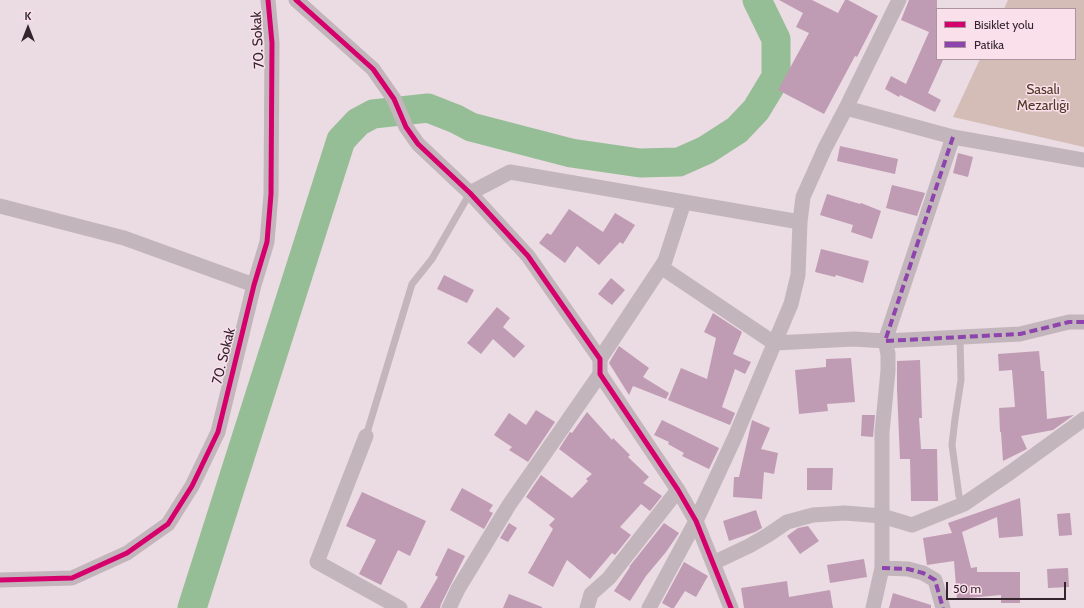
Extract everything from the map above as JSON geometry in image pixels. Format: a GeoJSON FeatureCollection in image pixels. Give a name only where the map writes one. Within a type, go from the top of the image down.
{"type":"FeatureCollection","features":[{"type":"Feature","properties":{"kind":"street","name":"70. Sokak"},"geometry":{"type":"LineString","coordinates":[[0,580],[72,578],[127,553],[168,524],[192,486],[218,432],[254,285],[267,242],[271,194],[272,43],[268,0]]}},
{"type":"Feature","properties":{"kind":"street"},"geometry":{"type":"LineString","coordinates":[[296,0],[373,69],[394,99],[406,127],[418,144],[470,193],[528,256],[678,490],[696,521],[730,608]]}},
{"type":"Feature","properties":{"kind":"street"},"geometry":{"type":"LineString","coordinates":[[648,608],[696,521],[735,437],[791,304],[798,275],[800,222],[803,197],[825,148],[899,0]]}},
{"type":"Feature","properties":{"kind":"street"},"geometry":{"type":"LineString","coordinates":[[846,108],[953,137],[1084,160]]}},
{"type":"Feature","properties":{"kind":"street"},"geometry":{"type":"LineString","coordinates":[[873,608],[882,568],[882,432],[888,371],[888,354],[885,341],[953,137]]}},
{"type":"Feature","properties":{"kind":"street"},"geometry":{"type":"LineString","coordinates":[[470,193],[510,172],[800,222]]}},
{"type":"Feature","properties":{"kind":"street"},"geometry":{"type":"LineString","coordinates":[[449,608],[458,588],[509,505],[600,367],[665,260],[684,202]]}},
{"type":"Feature","properties":{"kind":"street"},"geometry":{"type":"LineString","coordinates":[[0,206],[124,238],[254,285]]}},
{"type":"Feature","properties":{"kind":"street"},"geometry":{"type":"LineString","coordinates":[[660,267],[774,343],[854,339],[885,341],[1020,334],[1070,322],[1084,322]]}},
{"type":"Feature","properties":{"kind":"street"},"geometry":{"type":"LineString","coordinates":[[713,563],[749,546],[787,522],[813,515],[845,513],[882,516],[912,525],[964,504],[1084,419]]}},
{"type":"Feature","properties":{"kind":"street"},"geometry":{"type":"LineString","coordinates":[[366,436],[317,562],[400,608]]}},
{"type":"Feature","properties":{"kind":"street"},"geometry":{"type":"LineString","coordinates":[[588,608],[591,594],[609,578],[678,490]]}},
{"type":"Feature","properties":{"kind":"street"},"geometry":{"type":"LineString","coordinates":[[882,568],[908,569],[923,573],[935,580],[943,608]]}},
{"type":"Feature","properties":{"kind":"lane"},"geometry":{"type":"LineString","coordinates":[[366,436],[412,284],[432,259],[470,193]]}},
{"type":"Feature","properties":{"kind":"lane"},"geometry":{"type":"LineString","coordinates":[[960,338],[961,380],[954,419],[952,445],[958,496],[964,504]]}},
{"type":"Feature","properties":{"kind":"green space","name":"Sasalı Mezarlığı"},"geometry":{"type":"Polygon","coordinates":[[[1008,0],[1084,0],[1084,147],[953,117],[980,60],[1076,60],[1076,8],[1004,8],[1008,0]]]}},
{"type":"Feature","properties":{"kind":"building"},"geometry":{"type":"Polygon","coordinates":[[[779,0],[812,0],[838,13],[845,0],[848,0],[878,16],[857,57],[855,56],[824,114],[778,90],[809,33],[796,27],[803,13],[779,0]]]}},
{"type":"Feature","properties":{"kind":"building"},"geometry":{"type":"Polygon","coordinates":[[[909,0],[937,0],[936,60],[943,60],[928,93],[941,100],[935,112],[900,95],[899,97],[885,89],[891,76],[906,84],[929,32],[901,20],[909,0]]]}},
{"type":"Feature","properties":{"kind":"building"},"geometry":{"type":"Polygon","coordinates":[[[840,146],[898,159],[895,174],[837,161],[840,146]]]}},
{"type":"Feature","properties":{"kind":"building"},"geometry":{"type":"Polygon","coordinates":[[[958,153],[973,157],[968,177],[953,173],[958,153]]]}},
{"type":"Feature","properties":{"kind":"building"},"geometry":{"type":"Polygon","coordinates":[[[892,185],[925,193],[917,216],[886,208],[892,185]]]}},
{"type":"Feature","properties":{"kind":"building"},"geometry":{"type":"Polygon","coordinates":[[[827,194],[860,204],[861,203],[881,211],[872,239],[851,232],[853,225],[820,215],[827,194]]]}},
{"type":"Feature","properties":{"kind":"building"},"geometry":{"type":"Polygon","coordinates":[[[569,209],[603,232],[615,213],[635,225],[623,244],[620,242],[599,265],[577,246],[565,263],[539,243],[547,233],[551,235],[569,209]]]}},
{"type":"Feature","properties":{"kind":"building"},"geometry":{"type":"Polygon","coordinates":[[[821,249],[869,261],[863,283],[836,275],[835,277],[815,272],[821,249]]]}},
{"type":"Feature","properties":{"kind":"building"},"geometry":{"type":"Polygon","coordinates":[[[444,275],[474,290],[467,303],[437,289],[444,275]]]}},
{"type":"Feature","properties":{"kind":"building"},"geometry":{"type":"Polygon","coordinates":[[[611,278],[625,290],[612,305],[598,294],[611,278]]]}},
{"type":"Feature","properties":{"kind":"building"},"geometry":{"type":"Polygon","coordinates":[[[497,307],[510,318],[503,327],[525,346],[514,358],[493,339],[481,354],[467,343],[497,307]]]}},
{"type":"Feature","properties":{"kind":"building"},"geometry":{"type":"Polygon","coordinates":[[[713,313],[742,332],[733,354],[751,362],[745,374],[735,369],[722,407],[735,413],[730,425],[668,400],[681,368],[707,379],[716,338],[704,332],[713,313]]]}},
{"type":"Feature","properties":{"kind":"building"},"geometry":{"type":"Polygon","coordinates":[[[619,346],[649,368],[643,377],[669,393],[666,399],[633,386],[629,395],[609,363],[619,346]]]}},
{"type":"Feature","properties":{"kind":"building"},"geometry":{"type":"Polygon","coordinates":[[[1039,351],[1041,371],[1044,371],[1047,419],[1074,415],[1053,430],[1021,436],[1027,449],[1003,461],[999,408],[1015,407],[1012,370],[999,371],[998,354],[1039,351]]]}},
{"type":"Feature","properties":{"kind":"building"},"geometry":{"type":"Polygon","coordinates":[[[851,358],[855,402],[827,404],[828,411],[799,414],[795,370],[826,367],[826,359],[851,358]]]}},
{"type":"Feature","properties":{"kind":"building"},"geometry":{"type":"Polygon","coordinates":[[[920,360],[922,418],[919,418],[921,449],[937,449],[938,501],[911,501],[910,459],[900,459],[897,361],[920,360]]]}},
{"type":"Feature","properties":{"kind":"building"},"geometry":{"type":"Polygon","coordinates":[[[536,410],[555,422],[528,462],[509,450],[512,447],[494,435],[509,413],[526,425],[536,410]]]}},
{"type":"Feature","properties":{"kind":"building"},"geometry":{"type":"Polygon","coordinates":[[[587,412],[612,440],[613,438],[630,455],[628,457],[649,477],[643,483],[662,496],[650,511],[641,504],[620,527],[631,535],[615,555],[612,553],[590,579],[567,560],[553,587],[528,573],[553,529],[549,525],[555,519],[526,497],[541,475],[572,498],[588,481],[586,479],[592,474],[559,449],[570,432],[572,433],[587,412]]]}},
{"type":"Feature","properties":{"kind":"building"},"geometry":{"type":"Polygon","coordinates":[[[862,415],[875,415],[873,437],[861,436],[862,415]]]}},
{"type":"Feature","properties":{"kind":"building"},"geometry":{"type":"Polygon","coordinates":[[[662,420],[719,448],[709,469],[682,456],[684,453],[668,444],[669,442],[654,435],[662,420]]]}},
{"type":"Feature","properties":{"kind":"building"},"geometry":{"type":"Polygon","coordinates":[[[752,420],[770,428],[761,449],[778,453],[774,474],[764,472],[762,499],[733,497],[734,477],[739,477],[752,420]]]}},
{"type":"Feature","properties":{"kind":"building"},"geometry":{"type":"Polygon","coordinates":[[[807,468],[833,468],[832,490],[807,490],[807,468]]]}},
{"type":"Feature","properties":{"kind":"building"},"geometry":{"type":"Polygon","coordinates":[[[462,488],[493,505],[489,511],[493,513],[484,529],[450,510],[462,488]]]}},
{"type":"Feature","properties":{"kind":"building"},"geometry":{"type":"Polygon","coordinates":[[[362,492],[426,521],[410,556],[398,550],[381,585],[359,574],[376,540],[346,526],[362,492]]]}},
{"type":"Feature","properties":{"kind":"building"},"geometry":{"type":"Polygon","coordinates":[[[1020,498],[1023,536],[999,538],[997,517],[962,532],[971,568],[977,567],[977,572],[1020,572],[1020,603],[1001,603],[1001,595],[957,599],[954,561],[927,565],[923,538],[952,533],[948,523],[1020,498]]]}},
{"type":"Feature","properties":{"kind":"building"},"geometry":{"type":"Polygon","coordinates":[[[756,510],[762,528],[729,541],[723,521],[756,510]]]}},
{"type":"Feature","properties":{"kind":"building"},"geometry":{"type":"Polygon","coordinates":[[[1070,513],[1072,535],[1059,536],[1057,514],[1070,513]]]}},
{"type":"Feature","properties":{"kind":"building"},"geometry":{"type":"Polygon","coordinates":[[[509,523],[517,528],[508,542],[500,538],[509,523]]]}},
{"type":"Feature","properties":{"kind":"building"},"geometry":{"type":"Polygon","coordinates":[[[664,523],[679,533],[666,552],[646,576],[630,601],[614,591],[629,567],[664,523]]]}},
{"type":"Feature","properties":{"kind":"building"},"geometry":{"type":"Polygon","coordinates":[[[808,526],[819,541],[800,554],[787,536],[798,528],[808,526]]]}},
{"type":"Feature","properties":{"kind":"building"},"geometry":{"type":"Polygon","coordinates":[[[448,548],[465,556],[440,608],[420,608],[438,577],[435,575],[448,548]]]}},
{"type":"Feature","properties":{"kind":"building"},"geometry":{"type":"Polygon","coordinates":[[[864,559],[867,577],[830,583],[827,565],[864,559]]]}},
{"type":"Feature","properties":{"kind":"building"},"geometry":{"type":"Polygon","coordinates":[[[684,562],[708,576],[696,597],[685,591],[674,608],[671,608],[662,603],[684,562]]]}},
{"type":"Feature","properties":{"kind":"building"},"geometry":{"type":"Polygon","coordinates":[[[1068,568],[1069,587],[1048,588],[1047,569],[1068,568]]]}},
{"type":"Feature","properties":{"kind":"building"},"geometry":{"type":"Polygon","coordinates":[[[787,581],[789,597],[830,590],[833,608],[744,608],[741,588],[787,581]]]}},
{"type":"Feature","properties":{"kind":"building"},"geometry":{"type":"Polygon","coordinates":[[[893,593],[931,605],[931,608],[889,608],[893,593]]]}},
{"type":"Feature","properties":{"kind":"building"},"geometry":{"type":"Polygon","coordinates":[[[509,594],[542,607],[542,608],[503,608],[509,594]]]}},
{"type":"Feature","properties":{"kind":"waterway"},"geometry":{"type":"LineString","coordinates":[[192,608],[341,140],[358,122],[373,114],[428,108],[456,119],[471,127],[571,153],[640,163],[679,162],[706,150],[737,130],[756,110],[776,77],[776,39],[757,0]]}},
{"type":"Feature","properties":{"kind":"marked path"},"geometry":{"type":"LineString","coordinates":[[953,137],[885,341],[1020,334],[1069,322],[1084,322]]}},
{"type":"Feature","properties":{"kind":"marked path"},"geometry":{"type":"LineString","coordinates":[[882,568],[908,569],[923,573],[935,580],[943,608]]}},
{"type":"Feature","properties":{"kind":"cycle path"},"geometry":{"type":"LineString","coordinates":[[0,580],[72,578],[127,553],[168,524],[192,486],[218,432],[254,285],[267,242],[271,194],[272,43],[268,0]]}},
{"type":"Feature","properties":{"kind":"cycle path"},"geometry":{"type":"LineString","coordinates":[[296,0],[373,69],[394,99],[406,127],[418,144],[470,193],[528,256],[600,359],[600,374],[678,490],[696,521],[731,608]]}}]}
